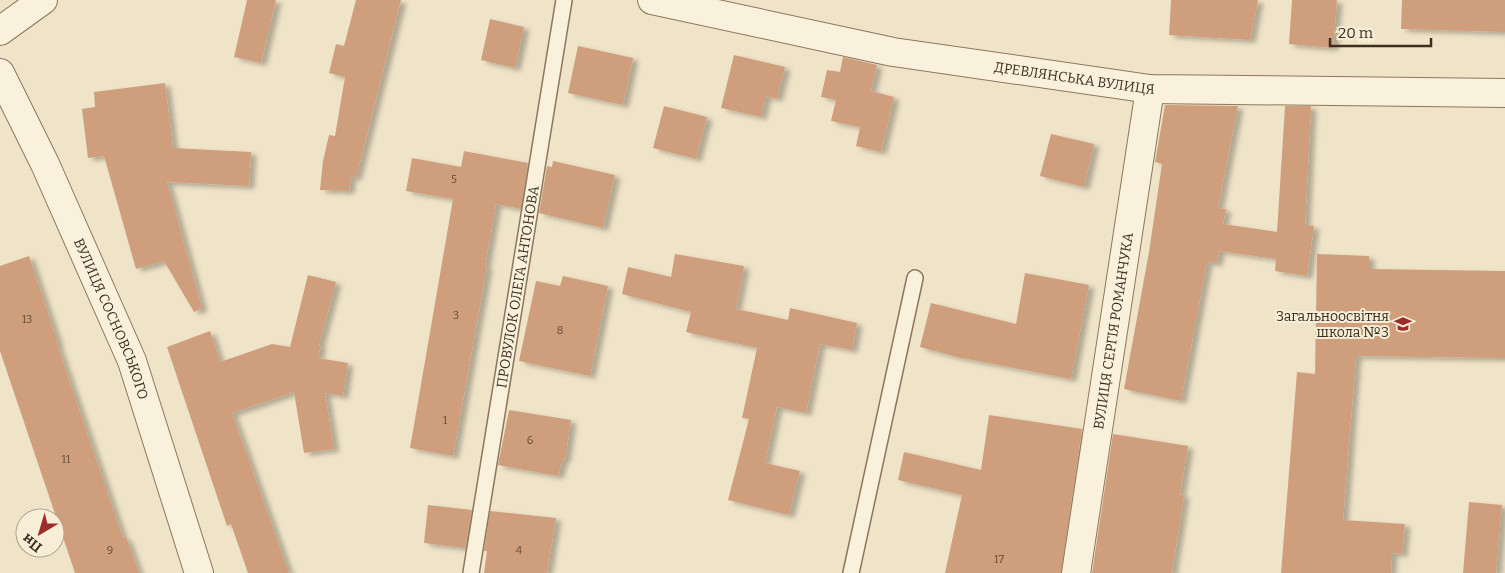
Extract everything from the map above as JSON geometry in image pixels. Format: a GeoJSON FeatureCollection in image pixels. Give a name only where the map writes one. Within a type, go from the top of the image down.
{"type":"FeatureCollection","features":[{"type":"Feature","properties":{"kind":"street"},"geometry":{"type":"LineString","coordinates":[[0,31],[43,0]]}},
{"type":"Feature","properties":{"kind":"street","name":"ДРЕВЛЯНСЬКА ВУЛИЦЯ"},"geometry":{"type":"LineString","coordinates":[[652,0],[893,52],[1150,89],[1505,92]]}},
{"type":"Feature","properties":{"kind":"street","name":"ВУЛИЦЯ СОСНОВСЬКОГО"},"geometry":{"type":"LineString","coordinates":[[0,73],[46,164],[132,361],[200,573]]}},
{"type":"Feature","properties":{"kind":"street","name":"ВУЛИЦЯ СЕРГІЯ РОМАНЧУКА"},"geometry":{"type":"LineString","coordinates":[[1076,573],[1150,89]]}},
{"type":"Feature","properties":{"kind":"lane","name":"ПРОВУЛОК ОЛЕГА АНТОНОВА"},"geometry":{"type":"LineString","coordinates":[[472,573],[564,0]]}},
{"type":"Feature","properties":{"kind":"lane"},"geometry":{"type":"LineString","coordinates":[[851,573],[915,278]]}},
{"type":"Feature","properties":{"kind":"building"},"geometry":{"type":"Polygon","coordinates":[[[247,0],[276,0],[261,63],[234,57],[247,0]]]}},
{"type":"Feature","properties":{"kind":"building"},"geometry":{"type":"Polygon","coordinates":[[[356,0],[401,0],[356,178],[351,176],[349,191],[320,190],[323,161],[329,135],[335,136],[345,77],[329,73],[336,44],[344,46],[356,0]]]}},
{"type":"Feature","properties":{"kind":"building"},"geometry":{"type":"Polygon","coordinates":[[[1171,0],[1258,0],[1250,40],[1169,35],[1171,0]]]}},
{"type":"Feature","properties":{"kind":"building"},"geometry":{"type":"Polygon","coordinates":[[[1292,0],[1337,0],[1333,48],[1289,44],[1292,0]]]}},
{"type":"Feature","properties":{"kind":"building"},"geometry":{"type":"Polygon","coordinates":[[[1402,0],[1505,0],[1505,32],[1401,29],[1402,0]]]}},
{"type":"Feature","properties":{"kind":"building"},"geometry":{"type":"Polygon","coordinates":[[[490,19],[524,27],[515,68],[481,60],[490,19]]]}},
{"type":"Feature","properties":{"kind":"building"},"geometry":{"type":"Polygon","coordinates":[[[578,46],[633,58],[623,105],[568,93],[578,46]]]}},
{"type":"Feature","properties":{"kind":"building"},"geometry":{"type":"Polygon","coordinates":[[[734,55],[785,67],[777,99],[766,96],[761,117],[721,108],[734,55]]]}},
{"type":"Feature","properties":{"kind":"building"},"geometry":{"type":"Polygon","coordinates":[[[843,57],[877,65],[871,91],[894,97],[881,152],[856,146],[860,127],[831,121],[836,100],[821,97],[827,70],[840,72],[843,57]]]}},
{"type":"Feature","properties":{"kind":"building"},"geometry":{"type":"Polygon","coordinates":[[[165,83],[173,148],[251,152],[249,186],[167,182],[202,308],[194,312],[164,261],[136,269],[104,156],[88,158],[82,109],[95,107],[94,92],[165,83]]]}},
{"type":"Feature","properties":{"kind":"building"},"geometry":{"type":"Polygon","coordinates":[[[1165,105],[1238,106],[1218,208],[1226,209],[1223,224],[1277,232],[1285,106],[1311,106],[1305,225],[1314,226],[1307,276],[1275,271],[1276,259],[1219,251],[1217,263],[1207,262],[1181,401],[1124,389],[1149,252],[1162,164],[1155,162],[1165,105]]]}},
{"type":"Feature","properties":{"kind":"building"},"geometry":{"type":"Polygon","coordinates":[[[664,106],[707,117],[696,159],[653,148],[664,106]]]}},
{"type":"Feature","properties":{"kind":"building"},"geometry":{"type":"Polygon","coordinates":[[[1051,134],[1094,144],[1084,187],[1040,176],[1051,134]]]}},
{"type":"Feature","properties":{"kind":"building"},"geometry":{"type":"Polygon","coordinates":[[[464,151],[528,163],[521,209],[496,204],[485,266],[487,267],[453,456],[410,448],[453,199],[406,191],[412,158],[461,167],[464,151]]]}},
{"type":"Feature","properties":{"kind":"building"},"geometry":{"type":"Polygon","coordinates":[[[553,161],[615,175],[603,228],[539,213],[547,166],[552,167],[553,161]]]}},
{"type":"Feature","properties":{"kind":"building"},"geometry":{"type":"Polygon","coordinates":[[[675,254],[744,266],[736,309],[788,320],[790,308],[857,323],[852,350],[820,344],[806,413],[777,407],[765,463],[800,471],[789,515],[728,500],[749,419],[742,418],[757,348],[686,332],[691,312],[622,294],[628,267],[671,277],[675,254]]]}},
{"type":"Feature","properties":{"kind":"building"},"geometry":{"type":"Polygon","coordinates":[[[1317,254],[1369,256],[1369,269],[1505,271],[1505,358],[1356,356],[1343,520],[1405,524],[1402,554],[1392,553],[1391,573],[1281,573],[1297,372],[1315,374],[1317,254]]]}},
{"type":"Feature","properties":{"kind":"building"},"geometry":{"type":"Polygon","coordinates":[[[29,256],[123,538],[126,537],[139,573],[75,573],[65,543],[65,508],[53,508],[0,351],[0,266],[29,256]]]}},
{"type":"Feature","properties":{"kind":"building"},"geometry":{"type":"Polygon","coordinates":[[[1025,273],[1089,285],[1071,379],[957,357],[920,347],[931,303],[1016,324],[1025,273]]]}},
{"type":"Feature","properties":{"kind":"building"},"geometry":{"type":"Polygon","coordinates":[[[308,275],[336,282],[319,345],[321,345],[318,358],[348,363],[343,396],[325,393],[334,449],[304,453],[294,392],[232,413],[289,573],[248,573],[231,524],[227,526],[167,347],[210,331],[220,362],[272,344],[290,347],[308,275]]]}},
{"type":"Feature","properties":{"kind":"building"},"geometry":{"type":"Polygon","coordinates":[[[563,276],[608,286],[590,376],[519,361],[536,281],[560,286],[563,276]]]}},
{"type":"Feature","properties":{"kind":"building"},"geometry":{"type":"Polygon","coordinates":[[[509,410],[571,420],[565,460],[563,459],[558,476],[498,465],[509,410]]]}},
{"type":"Feature","properties":{"kind":"building"},"geometry":{"type":"Polygon","coordinates":[[[989,415],[1082,429],[1061,573],[945,573],[962,495],[898,480],[904,452],[981,470],[989,415]]]}},
{"type":"Feature","properties":{"kind":"building"},"geometry":{"type":"Polygon","coordinates":[[[1113,434],[1188,446],[1180,494],[1184,495],[1172,573],[1092,573],[1113,434]]]}},
{"type":"Feature","properties":{"kind":"building"},"geometry":{"type":"Polygon","coordinates":[[[1469,502],[1502,505],[1496,573],[1463,573],[1469,502]]]}},
{"type":"Feature","properties":{"kind":"building"},"geometry":{"type":"Polygon","coordinates":[[[428,505],[472,510],[465,548],[424,543],[428,505]]]}},
{"type":"Feature","properties":{"kind":"building"},"geometry":{"type":"Polygon","coordinates":[[[490,511],[556,518],[547,573],[484,573],[487,551],[484,551],[490,511]]]}},
{"type":"Feature","properties":{"kind":"place","name":"Загальноосвітня школа №3"},"geometry":{"type":"Point","coordinates":[1403,324]}}]}
